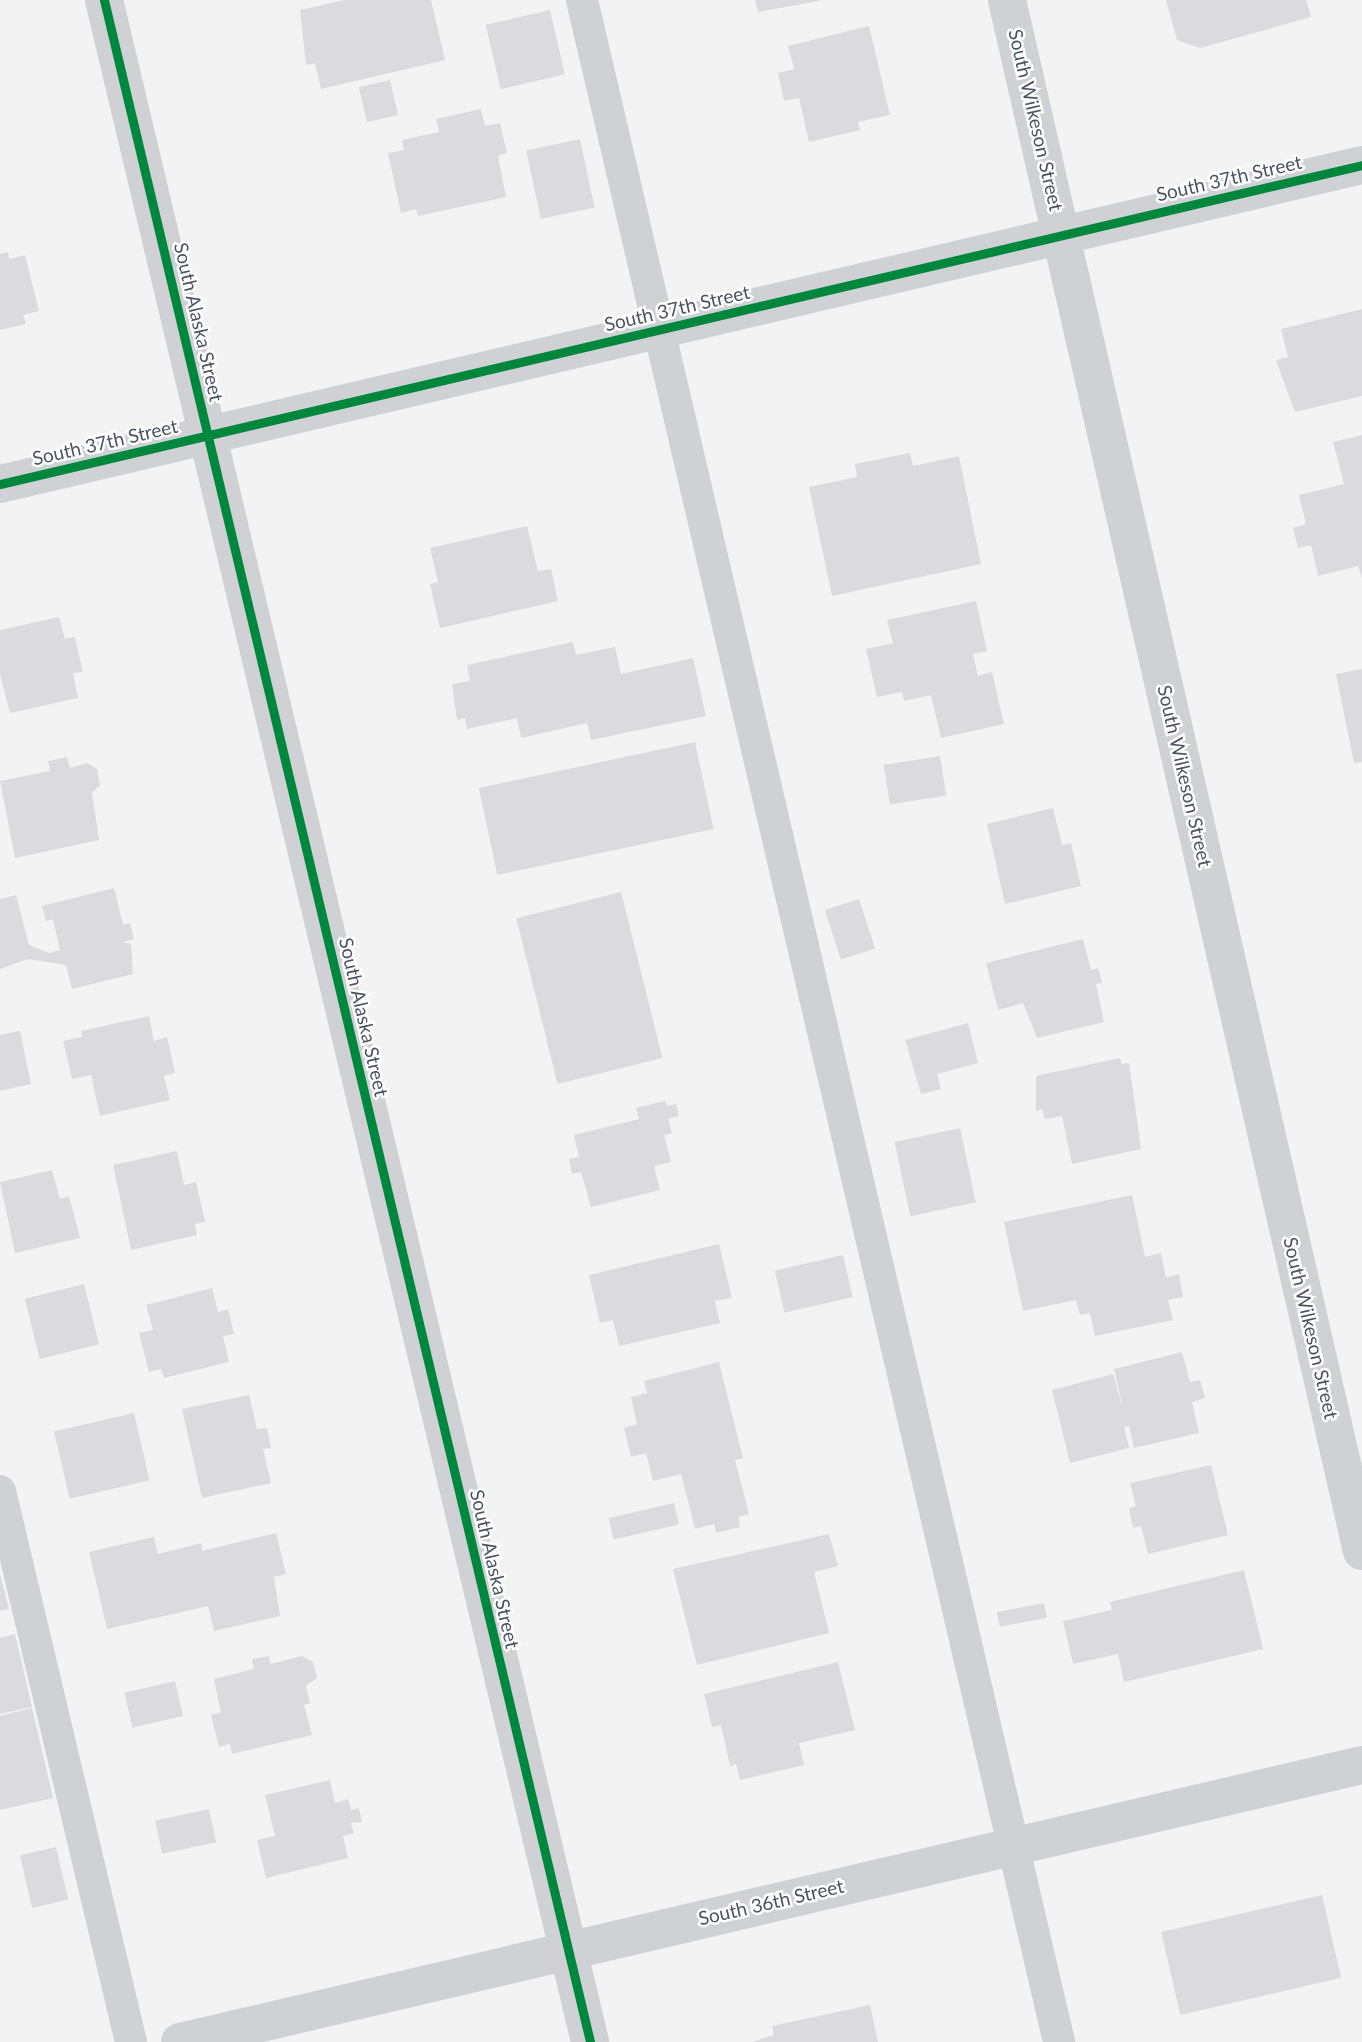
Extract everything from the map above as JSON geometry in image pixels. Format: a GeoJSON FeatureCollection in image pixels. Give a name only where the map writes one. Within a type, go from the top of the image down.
{"type":"FeatureCollection","features":[{"type":"Feature","properties":{"kind":"street","name":"South Alaska Street"},"geometry":{"type":"LineString","coordinates":[[104,0],[590,2042]]}},
{"type":"Feature","properties":{"kind":"street","name":"South Wilkeson Street"},"geometry":{"type":"LineString","coordinates":[[1007,0],[1362,1551]]}},
{"type":"Feature","properties":{"kind":"street","name":"South 37th Street"},"geometry":{"type":"LineString","coordinates":[[0,484],[1362,165]]}},
{"type":"Feature","properties":{"kind":"street","name":"South 36th Street"},"geometry":{"type":"LineString","coordinates":[[180,2042],[1362,1765]]}},
{"type":"Feature","properties":{"kind":"lane"},"geometry":{"type":"LineString","coordinates":[[582,0],[1059,2042]]}},
{"type":"Feature","properties":{"kind":"lane"},"geometry":{"type":"LineString","coordinates":[[0,1491],[131,2042]]}},
{"type":"Feature","properties":{"kind":"building"},"geometry":{"type":"Polygon","coordinates":[[[344,0],[431,0],[445,60],[321,89],[315,63],[306,65],[300,10],[344,0]]]}},
{"type":"Feature","properties":{"kind":"building"},"geometry":{"type":"Polygon","coordinates":[[[755,0],[819,0],[819,1],[758,12],[755,0]]]}},
{"type":"Feature","properties":{"kind":"building"},"geometry":{"type":"Polygon","coordinates":[[[1166,0],[1306,0],[1311,17],[1200,48],[1177,40],[1166,0]]]}},
{"type":"Feature","properties":{"kind":"building"},"geometry":{"type":"Polygon","coordinates":[[[550,10],[565,74],[501,89],[486,25],[550,10]]]}},
{"type":"Feature","properties":{"kind":"building"},"geometry":{"type":"Polygon","coordinates":[[[869,26],[890,115],[858,122],[860,130],[809,142],[799,98],[784,101],[778,73],[794,69],[788,46],[869,26]]]}},
{"type":"Feature","properties":{"kind":"building"},"geometry":{"type":"Polygon","coordinates":[[[390,80],[398,115],[367,122],[359,87],[390,80]]]}},
{"type":"Feature","properties":{"kind":"building"},"geometry":{"type":"Polygon","coordinates":[[[481,109],[485,126],[500,123],[507,153],[498,156],[506,197],[418,216],[416,209],[401,213],[388,153],[404,150],[402,140],[439,132],[436,119],[481,109]]]}},
{"type":"Feature","properties":{"kind":"building"},"geometry":{"type":"Polygon","coordinates":[[[580,139],[595,207],[541,219],[526,150],[580,139]]]}},
{"type":"Feature","properties":{"kind":"building"},"geometry":{"type":"Polygon","coordinates":[[[8,252],[9,259],[25,255],[39,311],[23,315],[26,324],[0,330],[0,254],[8,252]]]}},
{"type":"Feature","properties":{"kind":"building"},"geometry":{"type":"Polygon","coordinates":[[[1362,309],[1362,396],[1295,412],[1276,360],[1288,357],[1281,329],[1362,309]]]}},
{"type":"Feature","properties":{"kind":"building"},"geometry":{"type":"Polygon","coordinates":[[[1362,435],[1362,578],[1358,566],[1318,576],[1311,545],[1298,548],[1293,528],[1306,524],[1299,495],[1344,484],[1333,442],[1362,435]]]}},
{"type":"Feature","properties":{"kind":"building"},"geometry":{"type":"Polygon","coordinates":[[[910,453],[913,466],[959,456],[981,564],[832,596],[809,487],[857,477],[855,464],[910,453]]]}},
{"type":"Feature","properties":{"kind":"building"},"geometry":{"type":"Polygon","coordinates":[[[527,526],[538,571],[551,569],[558,601],[440,628],[430,584],[438,582],[430,548],[527,526]]]}},
{"type":"Feature","properties":{"kind":"building"},"geometry":{"type":"Polygon","coordinates":[[[976,601],[987,651],[973,654],[978,676],[992,672],[1004,724],[941,738],[931,695],[904,701],[902,692],[877,697],[866,649],[893,643],[887,620],[976,601]]]}},
{"type":"Feature","properties":{"kind":"building"},"geometry":{"type":"Polygon","coordinates":[[[59,617],[65,639],[75,637],[83,672],[73,673],[78,698],[10,713],[0,674],[0,630],[59,617]]]}},
{"type":"Feature","properties":{"kind":"building"},"geometry":{"type":"Polygon","coordinates":[[[573,642],[576,655],[615,647],[621,674],[693,658],[706,716],[591,740],[587,723],[521,738],[517,718],[467,729],[465,718],[457,720],[452,684],[470,681],[467,665],[573,642]]]}},
{"type":"Feature","properties":{"kind":"building"},"geometry":{"type":"Polygon","coordinates":[[[1362,669],[1362,762],[1354,763],[1336,674],[1362,669]]]}},
{"type":"Feature","properties":{"kind":"building"},"geometry":{"type":"Polygon","coordinates":[[[695,742],[714,829],[497,875],[479,788],[695,742]]]}},
{"type":"Feature","properties":{"kind":"building"},"geometry":{"type":"Polygon","coordinates":[[[940,756],[946,796],[890,804],[884,765],[940,756]]]}},
{"type":"Feature","properties":{"kind":"building"},"geometry":{"type":"Polygon","coordinates":[[[67,757],[70,768],[87,763],[97,769],[100,785],[92,793],[99,840],[15,858],[0,781],[50,771],[48,761],[67,757]]]}},
{"type":"Feature","properties":{"kind":"building"},"geometry":{"type":"Polygon","coordinates":[[[1053,808],[1062,845],[1071,843],[1081,886],[1005,904],[987,824],[1053,808]]]}},
{"type":"Feature","properties":{"kind":"building"},"geometry":{"type":"Polygon","coordinates":[[[114,888],[123,925],[130,923],[134,939],[123,942],[131,944],[133,974],[72,989],[66,965],[28,959],[0,969],[0,899],[16,895],[29,945],[49,953],[60,950],[53,919],[46,921],[42,906],[114,888]]]}},
{"type":"Feature","properties":{"kind":"building"},"geometry":{"type":"Polygon","coordinates":[[[621,892],[662,1058],[558,1084],[516,918],[621,892]]]}},
{"type":"Feature","properties":{"kind":"building"},"geometry":{"type":"Polygon","coordinates":[[[859,899],[875,948],[841,960],[825,910],[859,899]]]}},
{"type":"Feature","properties":{"kind":"building"},"geometry":{"type":"Polygon","coordinates":[[[1083,939],[1091,970],[1098,968],[1102,983],[1096,984],[1104,1022],[1037,1038],[1023,1003],[998,1010],[986,963],[1083,939]]]}},
{"type":"Feature","properties":{"kind":"building"},"geometry":{"type":"Polygon","coordinates":[[[149,1016],[154,1041],[167,1037],[175,1073],[164,1076],[170,1100],[100,1116],[91,1075],[72,1079],[63,1041],[82,1037],[81,1031],[149,1016]]]}},
{"type":"Feature","properties":{"kind":"building"},"geometry":{"type":"Polygon","coordinates":[[[968,1023],[978,1063],[937,1074],[941,1089],[921,1094],[905,1040],[968,1023]]]}},
{"type":"Feature","properties":{"kind":"building"},"geometry":{"type":"Polygon","coordinates":[[[20,1031],[31,1084],[0,1091],[0,1035],[20,1031]]]}},
{"type":"Feature","properties":{"kind":"building"},"geometry":{"type":"Polygon","coordinates":[[[1120,1058],[1122,1064],[1129,1063],[1141,1149],[1072,1164],[1062,1116],[1045,1119],[1042,1109],[1036,1111],[1036,1076],[1120,1058]]]}},
{"type":"Feature","properties":{"kind":"building"},"geometry":{"type":"Polygon","coordinates":[[[665,1101],[667,1106],[676,1104],[679,1116],[668,1119],[672,1133],[664,1135],[671,1162],[654,1166],[660,1190],[591,1207],[581,1172],[572,1174],[569,1159],[579,1157],[574,1135],[639,1119],[636,1108],[665,1101]]]}},
{"type":"Feature","properties":{"kind":"building"},"geometry":{"type":"Polygon","coordinates":[[[960,1128],[976,1202],[910,1216],[894,1142],[960,1128]]]}},
{"type":"Feature","properties":{"kind":"building"},"geometry":{"type":"Polygon","coordinates":[[[177,1151],[184,1185],[196,1182],[205,1222],[195,1224],[197,1235],[131,1250],[113,1165],[177,1151]]]}},
{"type":"Feature","properties":{"kind":"building"},"geometry":{"type":"Polygon","coordinates":[[[52,1170],[60,1199],[69,1196],[80,1238],[15,1253],[0,1182],[52,1170]]]}},
{"type":"Feature","properties":{"kind":"building"},"geometry":{"type":"Polygon","coordinates":[[[1132,1195],[1145,1257],[1161,1253],[1166,1278],[1179,1274],[1183,1297],[1168,1300],[1173,1320],[1095,1336],[1090,1313],[1080,1315],[1076,1300],[1023,1311],[1004,1222],[1132,1195]]]}},
{"type":"Feature","properties":{"kind":"building"},"geometry":{"type":"Polygon","coordinates":[[[719,1244],[732,1298],[715,1301],[720,1323],[619,1346],[613,1320],[600,1323],[589,1275],[719,1244]]]}},
{"type":"Feature","properties":{"kind":"building"},"geometry":{"type":"Polygon","coordinates":[[[843,1255],[853,1297],[784,1313],[775,1271],[843,1255]]]}},
{"type":"Feature","properties":{"kind":"building"},"geometry":{"type":"Polygon","coordinates":[[[84,1284],[99,1344],[40,1359],[25,1299],[84,1284]]]}},
{"type":"Feature","properties":{"kind":"building"},"geometry":{"type":"Polygon","coordinates":[[[212,1288],[218,1312],[228,1309],[234,1334],[223,1336],[229,1362],[164,1378],[161,1369],[149,1372],[139,1333],[153,1330],[146,1305],[212,1288]]]}},
{"type":"Feature","properties":{"kind":"building"},"geometry":{"type":"Polygon","coordinates":[[[1182,1352],[1190,1382],[1200,1380],[1205,1398],[1192,1402],[1199,1433],[1134,1448],[1129,1426],[1124,1427],[1129,1448],[1070,1463],[1052,1390],[1113,1374],[1124,1412],[1114,1369],[1182,1352]]]}},
{"type":"Feature","properties":{"kind":"building"},"geometry":{"type":"Polygon","coordinates":[[[719,1362],[743,1458],[735,1460],[749,1514],[738,1517],[740,1527],[716,1533],[714,1524],[695,1529],[681,1474],[653,1481],[646,1453],[631,1457],[624,1428],[637,1424],[631,1397],[647,1393],[644,1381],[719,1362]]]}},
{"type":"Feature","properties":{"kind":"building"},"geometry":{"type":"Polygon","coordinates":[[[249,1395],[257,1429],[267,1428],[271,1448],[263,1449],[271,1483],[202,1498],[182,1409],[249,1395]]]}},
{"type":"Feature","properties":{"kind":"building"},"geometry":{"type":"Polygon","coordinates":[[[134,1413],[150,1480],[70,1499],[54,1431],[134,1413]]]}},
{"type":"Feature","properties":{"kind":"building"},"geometry":{"type":"Polygon","coordinates":[[[1211,1465],[1228,1535],[1148,1554],[1141,1526],[1133,1528],[1129,1508],[1136,1506],[1130,1483],[1211,1465]]]}},
{"type":"Feature","properties":{"kind":"building"},"geometry":{"type":"Polygon","coordinates":[[[674,1503],[679,1524],[614,1540],[609,1518],[674,1503]]]}},
{"type":"Feature","properties":{"kind":"building"},"geometry":{"type":"Polygon","coordinates":[[[276,1533],[286,1574],[274,1577],[280,1616],[214,1631],[208,1606],[107,1629],[89,1552],[154,1537],[158,1554],[201,1543],[202,1551],[276,1533]]]}},
{"type":"Feature","properties":{"kind":"building"},"geometry":{"type":"Polygon","coordinates":[[[829,1534],[838,1566],[814,1572],[829,1633],[697,1665],[673,1569],[829,1534]]]}},
{"type":"Feature","properties":{"kind":"building"},"geometry":{"type":"Polygon","coordinates":[[[1244,1570],[1263,1649],[1124,1682],[1118,1654],[1073,1664],[1063,1621],[1112,1610],[1110,1602],[1244,1570]]]}},
{"type":"Feature","properties":{"kind":"building"},"geometry":{"type":"Polygon","coordinates":[[[0,1574],[9,1609],[0,1611],[0,1574]]]}},
{"type":"Feature","properties":{"kind":"building"},"geometry":{"type":"Polygon","coordinates":[[[1044,1603],[1047,1618],[1000,1627],[997,1612],[1044,1603]]]}},
{"type":"Feature","properties":{"kind":"building"},"geometry":{"type":"Polygon","coordinates":[[[15,1634],[32,1707],[0,1714],[0,1638],[15,1634]]]}},
{"type":"Feature","properties":{"kind":"building"},"geometry":{"type":"Polygon","coordinates":[[[269,1656],[270,1664],[302,1656],[313,1662],[317,1678],[306,1686],[310,1703],[304,1705],[312,1735],[232,1754],[230,1744],[219,1747],[211,1715],[221,1712],[214,1679],[254,1669],[252,1659],[269,1656]]]}},
{"type":"Feature","properties":{"kind":"building"},"geometry":{"type":"Polygon","coordinates":[[[838,1662],[855,1730],[799,1743],[804,1765],[740,1780],[736,1764],[730,1766],[721,1725],[712,1727],[704,1694],[838,1662]]]}},
{"type":"Feature","properties":{"kind":"building"},"geometry":{"type":"Polygon","coordinates":[[[175,1681],[183,1716],[132,1728],[124,1693],[175,1681]]]}},
{"type":"Feature","properties":{"kind":"building"},"geometry":{"type":"Polygon","coordinates":[[[32,1708],[53,1798],[0,1810],[0,1716],[32,1708]]]}},
{"type":"Feature","properties":{"kind":"building"},"geometry":{"type":"Polygon","coordinates":[[[330,1780],[335,1803],[348,1799],[351,1810],[359,1808],[362,1822],[351,1823],[354,1833],[343,1836],[348,1858],[266,1878],[257,1840],[275,1836],[265,1795],[330,1780]]]}},
{"type":"Feature","properties":{"kind":"building"},"geometry":{"type":"Polygon","coordinates":[[[209,1809],[216,1842],[162,1854],[155,1820],[209,1809]]]}},
{"type":"Feature","properties":{"kind":"building"},"geometry":{"type":"Polygon","coordinates":[[[56,1847],[68,1900],[32,1908],[20,1855],[56,1847]]]}},
{"type":"Feature","properties":{"kind":"building"},"geometry":{"type":"Polygon","coordinates":[[[1322,1895],[1341,1978],[1180,2015],[1161,1932],[1322,1895]]]}},
{"type":"Feature","properties":{"kind":"building"},"geometry":{"type":"Polygon","coordinates":[[[870,2005],[878,2042],[752,2042],[774,2035],[772,2026],[870,2005]]]}},
{"type":"Feature","properties":{"kind":"cycle path"},"geometry":{"type":"LineString","coordinates":[[104,0],[590,2042]]}},
{"type":"Feature","properties":{"kind":"cycle path"},"geometry":{"type":"LineString","coordinates":[[0,484],[1362,165]]}}]}
